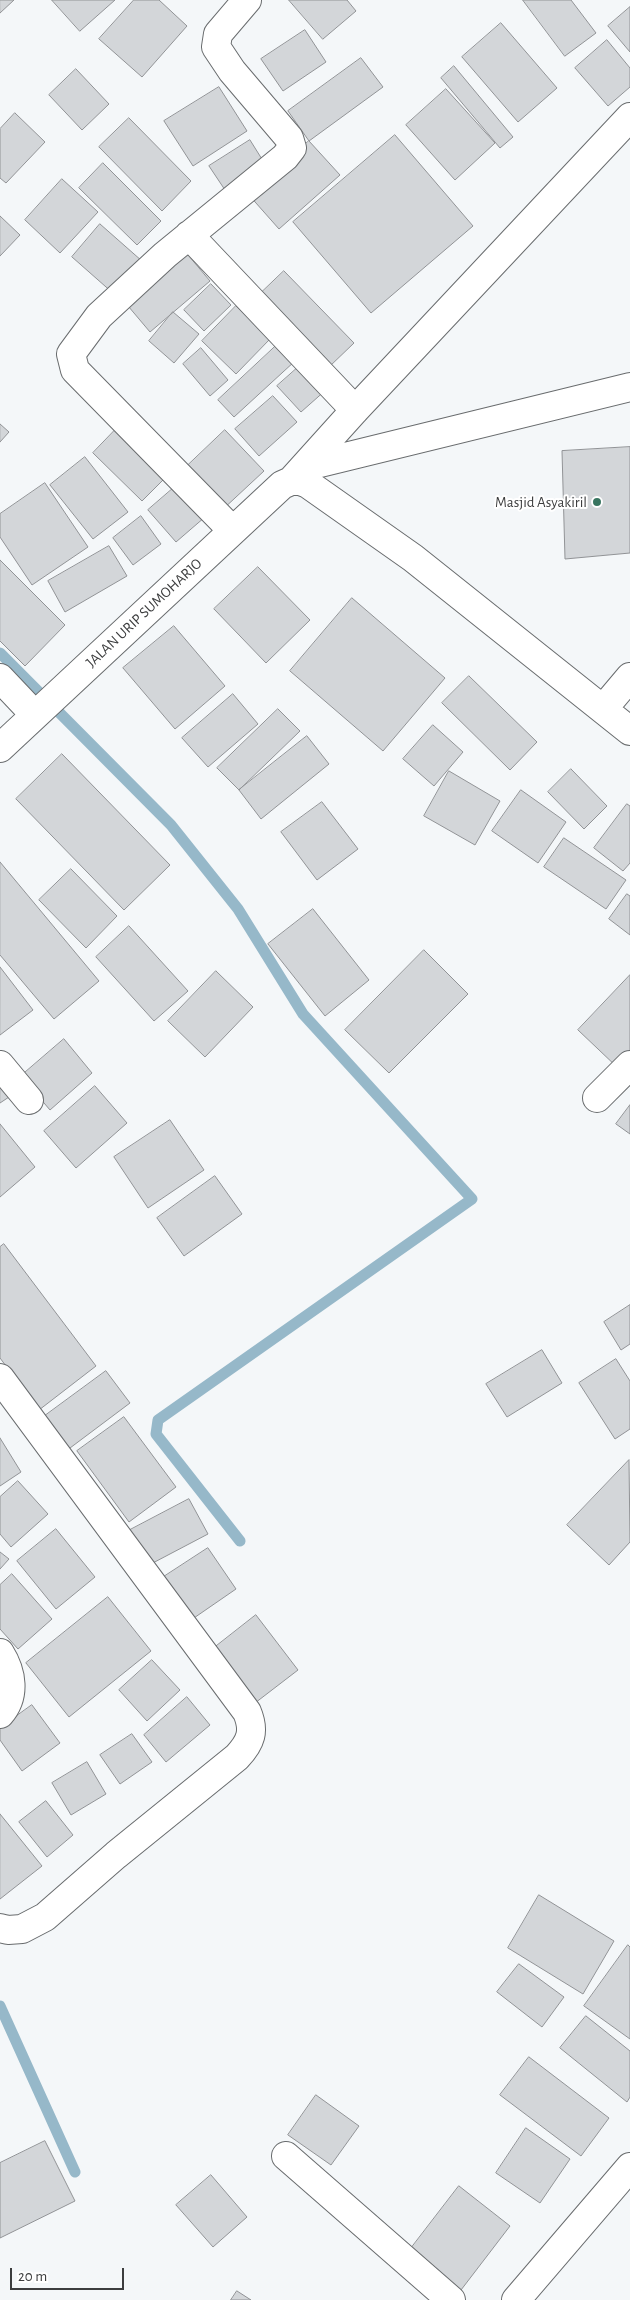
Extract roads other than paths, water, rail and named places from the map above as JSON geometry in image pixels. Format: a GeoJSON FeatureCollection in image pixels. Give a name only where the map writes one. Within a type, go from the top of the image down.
{"type":"FeatureCollection","features":[{"type":"Feature","properties":{"kind":"street"},"geometry":{"type":"LineString","coordinates":[[232,530],[75,370],[71,361],[71,354],[99,316],[189,235],[285,157],[292,148],[289,138],[232,71],[216,47],[218,34],[247,0]]}},
{"type":"Feature","properties":{"kind":"street"},"geometry":{"type":"LineString","coordinates":[[297,474],[354,410],[630,117]]}},
{"type":"Feature","properties":{"kind":"street"},"geometry":{"type":"LineString","coordinates":[[189,235],[354,410]]}},
{"type":"Feature","properties":{"kind":"street"},"geometry":{"type":"LineString","coordinates":[[297,474],[630,387]]}},
{"type":"Feature","properties":{"kind":"street"},"geometry":{"type":"LineString","coordinates":[[297,474],[300,481],[308,484],[413,558],[630,731]]}},
{"type":"Feature","properties":{"kind":"street","name":"JALAN URIP SUMOHARJO"},"geometry":{"type":"LineString","coordinates":[[2,744],[66,687],[232,530],[297,474]]}},
{"type":"Feature","properties":{"kind":"street"},"geometry":{"type":"LineString","coordinates":[[604,709],[630,677]]}},
{"type":"Feature","properties":{"kind":"street"},"geometry":{"type":"LineString","coordinates":[[0,678],[39,711]]}},
{"type":"Feature","properties":{"kind":"street"},"geometry":{"type":"LineString","coordinates":[[0,1065],[28,1100]]}},
{"type":"Feature","properties":{"kind":"street"},"geometry":{"type":"LineString","coordinates":[[597,1098],[630,1065]]}},
{"type":"Feature","properties":{"kind":"street"},"geometry":{"type":"LineString","coordinates":[[0,1378],[247,1712],[252,1729],[251,1738],[237,1757],[116,1854],[45,1917],[22,1929],[0,1928]]}},
{"type":"Feature","properties":{"kind":"street"},"geometry":{"type":"LineString","coordinates":[[0,1653],[10,1675],[10,1689],[9,1700],[0,1714]]}},
{"type":"Feature","properties":{"kind":"street"},"geometry":{"type":"LineString","coordinates":[[286,2156],[451,2300]]}},
{"type":"Feature","properties":{"kind":"street"},"geometry":{"type":"LineString","coordinates":[[516,2300],[630,2167]]}},
{"type":"Feature","properties":{"kind":"waterway"},"geometry":{"type":"LineString","coordinates":[[0,653],[171,825],[238,909],[303,1014],[472,1199],[158,1420],[156,1434],[240,1541]]}},
{"type":"Feature","properties":{"kind":"waterway"},"geometry":{"type":"LineString","coordinates":[[0,2006],[75,2172]]}},
{"type":"Feature","properties":{"kind":"place","name":"Masjid Asyakiril"},"geometry":{"type":"Point","coordinates":[597,502]}}]}
